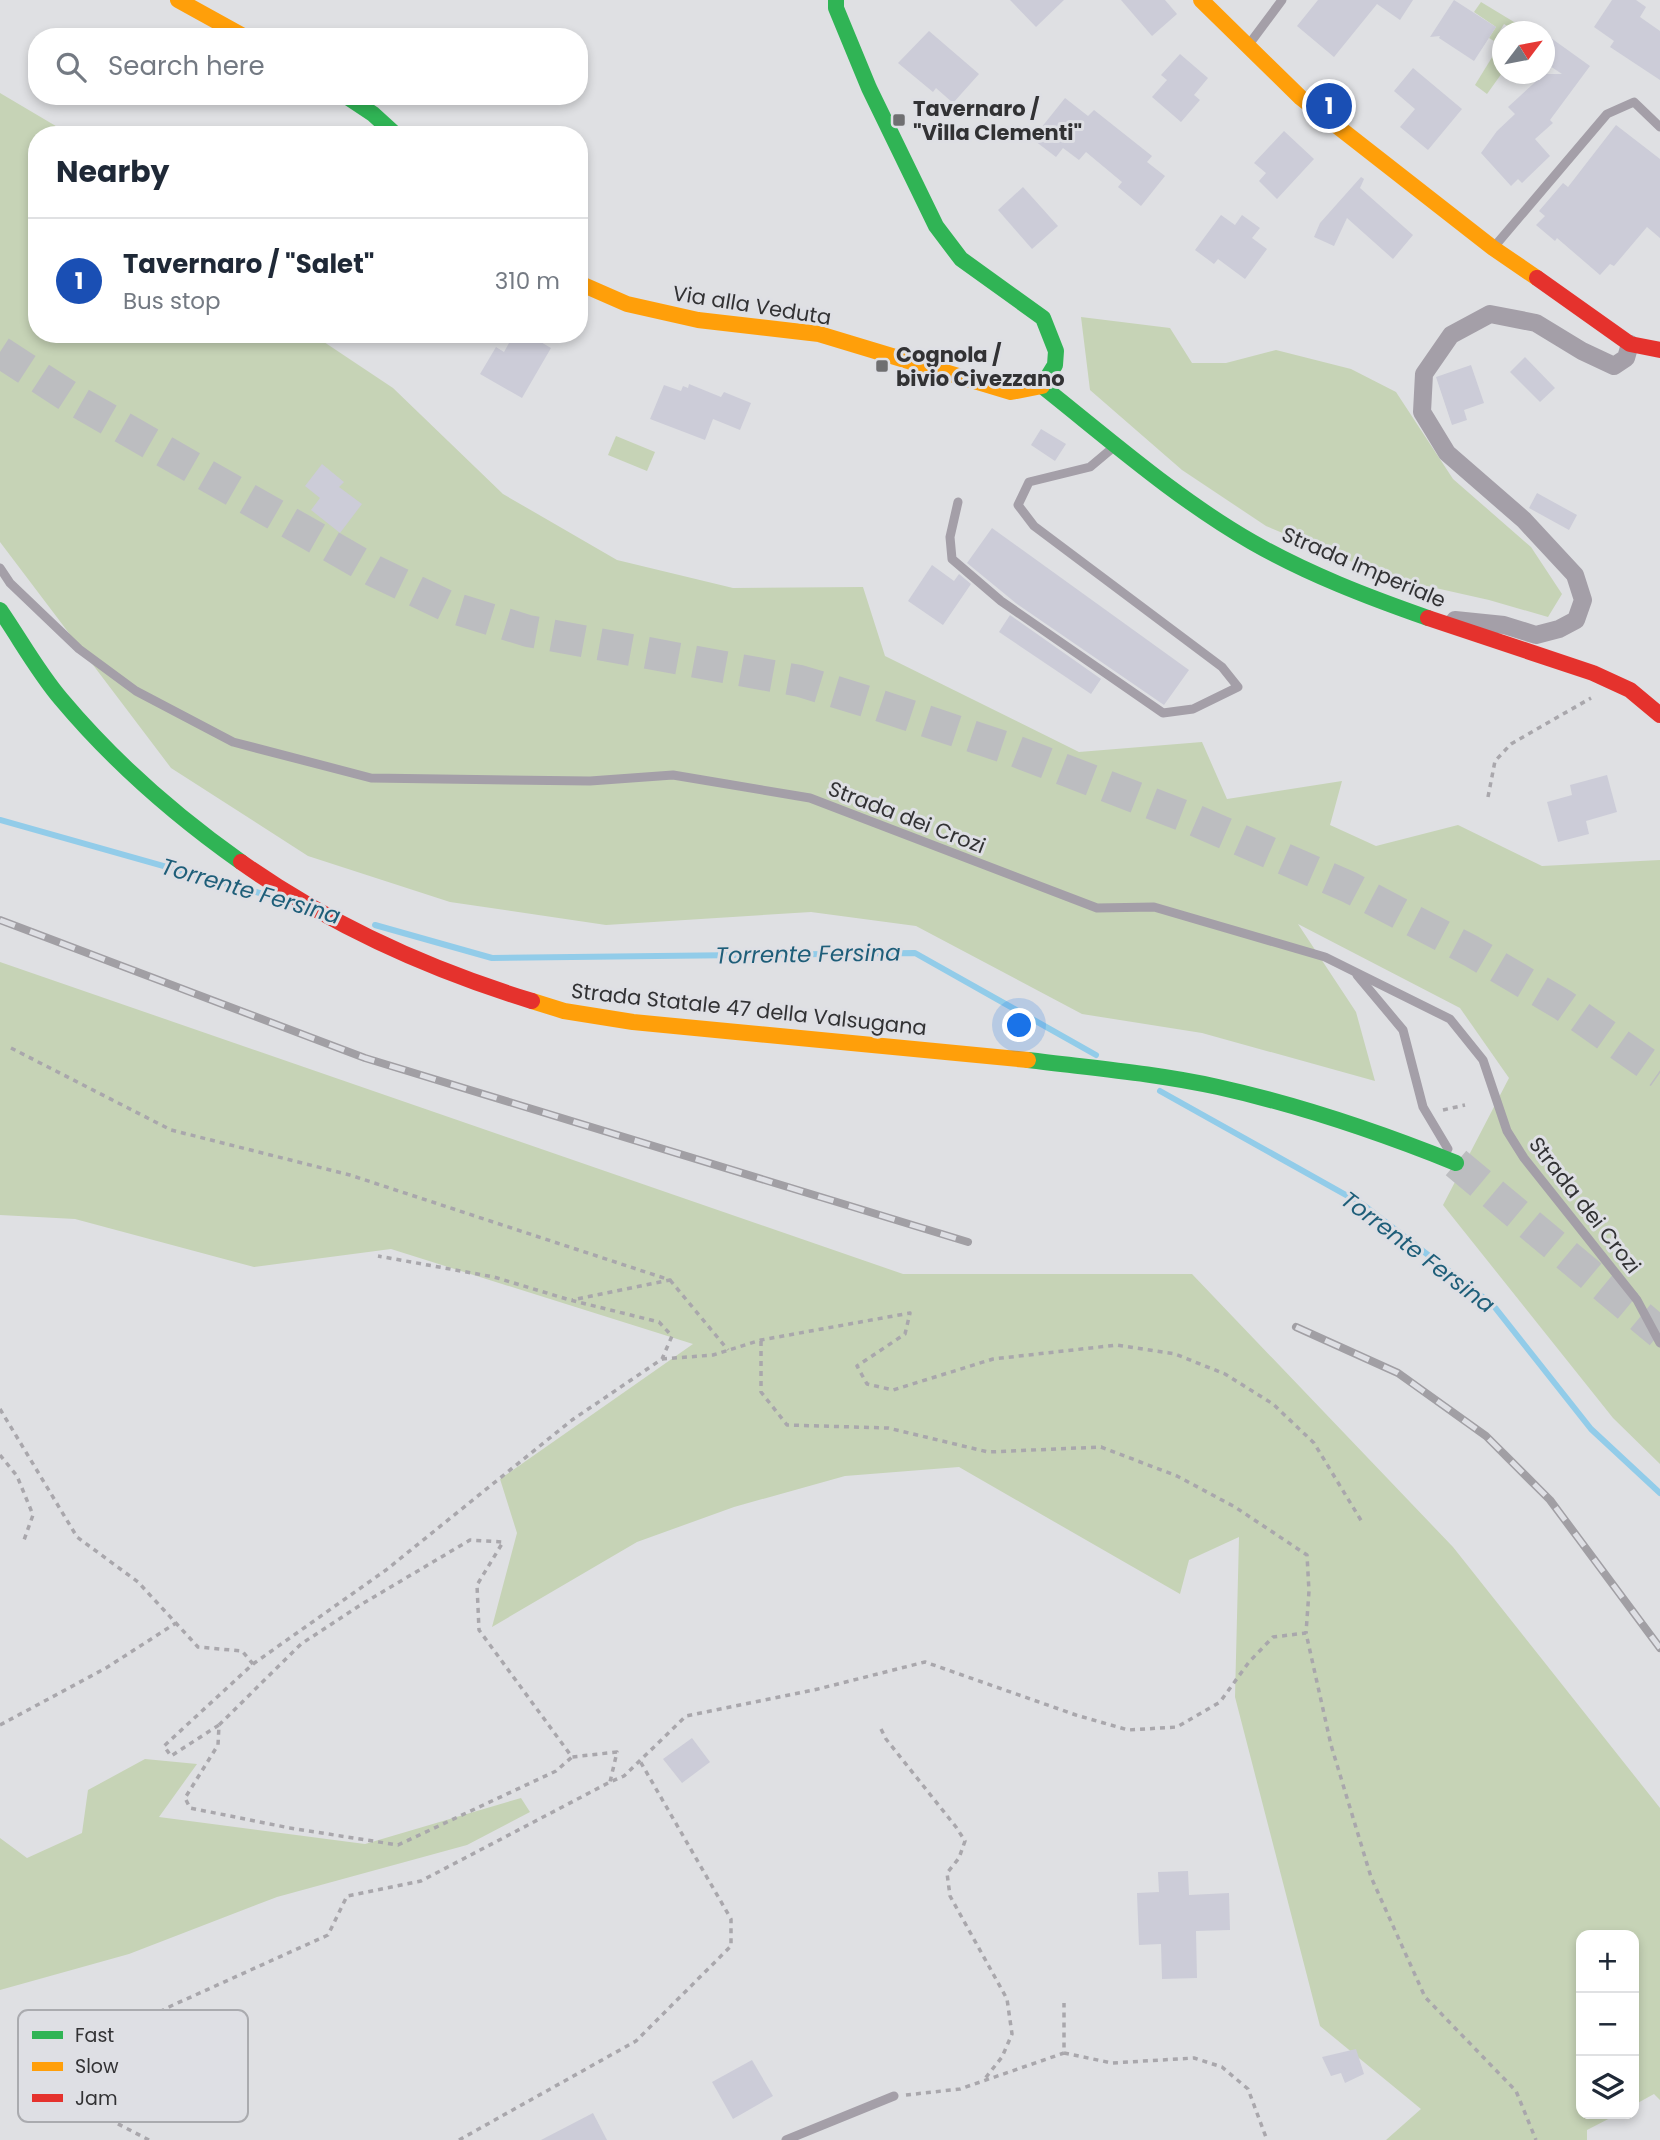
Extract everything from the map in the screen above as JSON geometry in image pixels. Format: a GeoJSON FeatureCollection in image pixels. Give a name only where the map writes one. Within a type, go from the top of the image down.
{"type":"FeatureCollection","features":[{"type":"Feature","properties":{"kind":"main road"},"geometry":{"type":"LineString","coordinates":[[178,0],[229,28]]}},
{"type":"Feature","properties":{"kind":"main road"},"geometry":{"type":"LineString","coordinates":[[836,0],[836,8],[869,88],[936,226],[961,259],[1043,318],[1056,352],[1055,365],[1042,386]]}},
{"type":"Feature","properties":{"kind":"main road"},"geometry":{"type":"LineString","coordinates":[[1201,0],[1300,98],[1493,248],[1630,344],[1660,350]]}},
{"type":"Feature","properties":{"kind":"main road"},"geometry":{"type":"LineString","coordinates":[[360,105],[387,126]]}},
{"type":"Feature","properties":{"kind":"main road","name":"Via alla Veduta"},"geometry":{"type":"LineString","coordinates":[[588,287],[627,304],[698,320],[819,334],[1011,392],[1042,386]]}},
{"type":"Feature","properties":{"kind":"main road","name":"Strada Imperiale"},"geometry":{"type":"LineString","coordinates":[[1042,386],[1207,514],[1284,560],[1371,597],[1612,681],[1651,704],[1660,715]]}},
{"type":"Feature","properties":{"kind":"main road","name":"Strada Statale 47 della Valsugana"},"geometry":{"type":"LineString","coordinates":[[0,610],[59,696],[82,723],[109,752],[165,802],[220,847],[267,880],[377,943],[422,962],[499,991],[564,1011],[633,1022],[995,1056],[1146,1074],[1218,1087],[1346,1122],[1456,1163]]}},
{"type":"Feature","properties":{"kind":"street"},"geometry":{"type":"LineString","coordinates":[[1428,618],[1504,625],[1536,635],[1559,629],[1576,620],[1583,600],[1575,575],[1524,520],[1447,453],[1422,412],[1424,374],[1451,335],[1490,314],[1536,323],[1582,351],[1614,366],[1626,358],[1630,344]]}},
{"type":"Feature","properties":{"kind":"lane"},"geometry":{"type":"LineString","coordinates":[[1247,47],[1282,0]]}},
{"type":"Feature","properties":{"kind":"lane"},"geometry":{"type":"LineString","coordinates":[[1493,248],[1607,114],[1634,102],[1660,127]]}},
{"type":"Feature","properties":{"kind":"lane"},"geometry":{"type":"LineString","coordinates":[[958,502],[950,537],[951,559],[1001,601],[1163,713],[1193,709],[1238,687],[1222,667],[1034,526],[1018,505],[1029,482],[1090,467],[1117,445]]}},
{"type":"Feature","properties":{"kind":"lane","name":"Strada dei Crozi"},"geometry":{"type":"LineString","coordinates":[[0,568],[10,583],[79,649],[136,691],[233,741],[371,778],[590,781],[673,775],[810,798],[1097,908],[1154,907],[1325,957],[1450,1018],[1483,1060],[1507,1130],[1524,1158],[1636,1300],[1660,1343]]}},
{"type":"Feature","properties":{"kind":"lane"},"geometry":{"type":"LineString","coordinates":[[1354,972],[1403,1030],[1427,1114],[1456,1163]]}},
{"type":"Feature","properties":{"kind":"lane"},"geometry":{"type":"LineString","coordinates":[[786,2140],[894,2096]]}},
{"type":"Feature","properties":{"kind":"path"},"geometry":{"type":"LineString","coordinates":[[1488,797],[1495,761],[1511,744],[1583,704],[1612,681]]}},
{"type":"Feature","properties":{"kind":"path"},"geometry":{"type":"LineString","coordinates":[[11,1048],[170,1130],[350,1175],[670,1280],[727,1350]]}},
{"type":"Feature","properties":{"kind":"path"},"geometry":{"type":"LineString","coordinates":[[1427,1114],[1465,1105]]}},
{"type":"Feature","properties":{"kind":"path"},"geometry":{"type":"LineString","coordinates":[[377,1255],[494,1277],[570,1300],[659,1322],[672,1336],[662,1359]]}},
{"type":"Feature","properties":{"kind":"path"},"geometry":{"type":"LineString","coordinates":[[570,1300],[670,1280]]}},
{"type":"Feature","properties":{"kind":"path"},"geometry":{"type":"LineString","coordinates":[[572,1757],[479,1630],[477,1585],[503,1542],[470,1539],[301,1644],[219,1726],[171,1756],[164,1746],[253,1664],[386,1570],[572,1420],[662,1359],[713,1355],[761,1340],[910,1313],[905,1335],[857,1366],[867,1384],[893,1390],[993,1359],[1117,1345],[1175,1354],[1225,1374],[1273,1404],[1314,1443],[1362,1522]]}},
{"type":"Feature","properties":{"kind":"path"},"geometry":{"type":"LineString","coordinates":[[761,1340],[761,1392],[787,1425],[888,1428],[988,1452],[1101,1447],[1177,1476],[1235,1507],[1307,1555],[1309,1591],[1306,1633],[1331,1745],[1371,1877],[1425,1997],[1516,2091],[1536,2140]]}},
{"type":"Feature","properties":{"kind":"path"},"geometry":{"type":"LineString","coordinates":[[0,1409],[77,1536],[138,1582],[198,1647],[242,1651],[253,1664]]}},
{"type":"Feature","properties":{"kind":"path"},"geometry":{"type":"LineString","coordinates":[[0,1455],[18,1476],[33,1515],[24,1540]]}},
{"type":"Feature","properties":{"kind":"path"},"geometry":{"type":"LineString","coordinates":[[0,1725],[106,1668],[176,1623]]}},
{"type":"Feature","properties":{"kind":"path"},"geometry":{"type":"LineString","coordinates":[[163,2010],[328,1934],[347,1896],[421,1881],[624,1776],[686,1716],[818,1689],[925,1662],[1076,1715],[1128,1730],[1177,1727],[1220,1702],[1248,1662],[1273,1637],[1306,1633]]}},
{"type":"Feature","properties":{"kind":"path"},"geometry":{"type":"LineString","coordinates":[[219,1726],[218,1745],[185,1798],[190,1808],[290,1828],[398,1845],[556,1771],[572,1757],[617,1752],[610,1782]]}},
{"type":"Feature","properties":{"kind":"path"},"geometry":{"type":"LineString","coordinates":[[881,1730],[965,1841],[959,1858],[947,1873],[950,1896],[1007,1999],[1012,2034],[1002,2057],[983,2081]]}},
{"type":"Feature","properties":{"kind":"path"},"geometry":{"type":"LineString","coordinates":[[459,2140],[636,2041],[731,1946],[732,1919],[640,1761]]}},
{"type":"Feature","properties":{"kind":"path"},"geometry":{"type":"LineString","coordinates":[[1064,2003],[1064,2053]]}},
{"type":"Feature","properties":{"kind":"path"},"geometry":{"type":"LineString","coordinates":[[894,2096],[960,2089],[1064,2053],[1112,2063],[1194,2058],[1222,2067],[1248,2089],[1267,2140]]}},
{"type":"Feature","properties":{"kind":"path"},"geometry":{"type":"LineString","coordinates":[[114,2122],[149,2140]]}},
{"type":"Feature","properties":{"kind":"green space"},"geometry":{"type":"Polygon","coordinates":[[[1481,2],[1512,21],[1492,21],[1492,24],[1474,12],[1481,2]]]}},
{"type":"Feature","properties":{"kind":"green space"},"geometry":{"type":"Polygon","coordinates":[[[1492,57],[1492,84],[1494,84],[1487,94],[1475,85],[1492,57]]]}},
{"type":"Feature","properties":{"kind":"green space"},"geometry":{"type":"Polygon","coordinates":[[[0,93],[56,126],[28,126],[28,343],[326,343],[393,388],[503,494],[617,560],[733,588],[863,587],[885,656],[1079,752],[1202,742],[1227,799],[1342,781],[1330,825],[1376,846],[1458,825],[1542,866],[1660,860],[1660,1464],[1613,1418],[1443,1205],[1509,1078],[1460,1008],[1298,924],[1356,1012],[1375,1081],[1202,1033],[1082,1014],[916,926],[811,912],[606,925],[450,902],[308,856],[171,768],[0,542],[0,93]]]}},
{"type":"Feature","properties":{"kind":"green space"},"geometry":{"type":"Polygon","coordinates":[[[1081,317],[1170,328],[1192,363],[1226,363],[1276,350],[1351,369],[1396,392],[1453,479],[1531,547],[1562,594],[1548,617],[1489,600],[1391,578],[1266,526],[1182,470],[1090,390],[1081,317]]]}},
{"type":"Feature","properties":{"kind":"green space"},"geometry":{"type":"Polygon","coordinates":[[[616,436],[655,452],[647,471],[608,455],[616,436]]]}},
{"type":"Feature","properties":{"kind":"green space"},"geometry":{"type":"Polygon","coordinates":[[[0,962],[903,1274],[1192,1274],[1453,1547],[1660,1808],[1660,2100],[1654,2094],[1639,2102],[1639,1930],[1576,1930],[1576,2119],[1608,2119],[1587,2130],[1587,2140],[1386,2140],[1421,2109],[1320,2026],[1235,1697],[1239,1537],[1189,1560],[1180,1594],[959,1467],[845,1476],[734,1507],[637,1542],[492,1627],[517,1533],[500,1479],[693,1344],[391,1249],[254,1267],[75,1219],[0,1215],[0,962]]]}},
{"type":"Feature","properties":{"kind":"green space"},"geometry":{"type":"Polygon","coordinates":[[[145,1759],[197,1764],[159,1817],[365,1844],[521,1798],[530,1812],[467,1845],[277,1897],[129,1954],[0,1990],[0,1838],[27,1858],[82,1833],[88,1790],[145,1759]]]}},
{"type":"Feature","properties":{"kind":"building"},"geometry":{"type":"Polygon","coordinates":[[[1010,0],[1064,0],[1036,27],[1010,0]]]}},
{"type":"Feature","properties":{"kind":"building"},"geometry":{"type":"Polygon","coordinates":[[[1121,0],[1165,0],[1177,14],[1152,36],[1121,0]]]}},
{"type":"Feature","properties":{"kind":"building"},"geometry":{"type":"Polygon","coordinates":[[[1318,0],[1413,0],[1400,20],[1377,4],[1334,57],[1297,26],[1318,0]]]}},
{"type":"Feature","properties":{"kind":"building"},"geometry":{"type":"Polygon","coordinates":[[[1454,0],[1492,24],[1492,33],[1474,61],[1439,38],[1440,36],[1430,37],[1454,0]]]}},
{"type":"Feature","properties":{"kind":"building"},"geometry":{"type":"Polygon","coordinates":[[[1612,0],[1636,0],[1646,7],[1640,17],[1660,31],[1660,80],[1610,47],[1614,41],[1594,27],[1612,0]]]}},
{"type":"Feature","properties":{"kind":"building"},"geometry":{"type":"Polygon","coordinates":[[[929,31],[979,74],[953,103],[936,88],[933,92],[898,63],[929,31]]]}},
{"type":"Feature","properties":{"kind":"building"},"geometry":{"type":"Polygon","coordinates":[[[1555,41],[1590,66],[1550,120],[1553,123],[1535,139],[1550,156],[1522,183],[1518,179],[1511,186],[1481,153],[1497,131],[1515,114],[1508,107],[1533,84],[1555,84],[1555,74],[1562,74],[1555,69],[1555,41]]]}},
{"type":"Feature","properties":{"kind":"building"},"geometry":{"type":"Polygon","coordinates":[[[1180,54],[1208,78],[1194,95],[1200,100],[1181,122],[1152,97],[1167,80],[1161,75],[1180,54]]]}},
{"type":"Feature","properties":{"kind":"building"},"geometry":{"type":"Polygon","coordinates":[[[1413,68],[1462,109],[1428,150],[1400,127],[1415,109],[1394,91],[1413,68]]]}},
{"type":"Feature","properties":{"kind":"building"},"geometry":{"type":"Polygon","coordinates":[[[1065,98],[1088,116],[1094,110],[1152,156],[1147,162],[1165,176],[1141,206],[1118,187],[1122,182],[1086,152],[1079,160],[1063,148],[1056,157],[1035,141],[1044,130],[1041,128],[1065,98]]]}},
{"type":"Feature","properties":{"kind":"building"},"geometry":{"type":"Polygon","coordinates":[[[1616,125],[1660,159],[1660,238],[1647,227],[1614,266],[1610,264],[1600,275],[1557,238],[1555,241],[1536,225],[1545,216],[1539,211],[1563,183],[1568,187],[1616,125]]]}},
{"type":"Feature","properties":{"kind":"building"},"geometry":{"type":"Polygon","coordinates":[[[1284,131],[1314,159],[1277,199],[1259,181],[1266,173],[1254,163],[1284,131]]]}},
{"type":"Feature","properties":{"kind":"building"},"geometry":{"type":"Polygon","coordinates":[[[1361,177],[1364,179],[1360,188],[1413,235],[1393,259],[1347,218],[1334,246],[1314,237],[1320,223],[1361,177]]]}},
{"type":"Feature","properties":{"kind":"building"},"geometry":{"type":"Polygon","coordinates":[[[1023,187],[1058,226],[1032,249],[998,210],[1023,187]]]}},
{"type":"Feature","properties":{"kind":"building"},"geometry":{"type":"Polygon","coordinates":[[[1221,215],[1235,225],[1242,215],[1260,228],[1252,238],[1267,249],[1245,279],[1218,259],[1214,264],[1195,250],[1221,215]]]}},
{"type":"Feature","properties":{"kind":"building"},"geometry":{"type":"Polygon","coordinates":[[[509,343],[542,343],[551,348],[522,398],[480,374],[496,347],[504,352],[509,343]]]}},
{"type":"Feature","properties":{"kind":"building"},"geometry":{"type":"Polygon","coordinates":[[[1525,357],[1555,388],[1540,402],[1510,372],[1525,357]]]}},
{"type":"Feature","properties":{"kind":"building"},"geometry":{"type":"Polygon","coordinates":[[[1471,365],[1484,403],[1464,410],[1467,420],[1452,425],[1436,377],[1471,365]]]}},
{"type":"Feature","properties":{"kind":"building"},"geometry":{"type":"Polygon","coordinates":[[[689,384],[721,397],[724,392],[751,403],[740,430],[713,419],[705,440],[650,419],[664,385],[681,391],[683,386],[688,388],[689,384]]]}},
{"type":"Feature","properties":{"kind":"building"},"geometry":{"type":"Polygon","coordinates":[[[1041,429],[1066,444],[1055,461],[1031,445],[1041,429]]]}},
{"type":"Feature","properties":{"kind":"building"},"geometry":{"type":"Polygon","coordinates":[[[322,464],[344,482],[339,487],[362,504],[340,533],[311,510],[320,498],[305,486],[322,464]]]}},
{"type":"Feature","properties":{"kind":"building"},"geometry":{"type":"Polygon","coordinates":[[[1537,493],[1577,515],[1569,530],[1529,508],[1537,493]]]}},
{"type":"Feature","properties":{"kind":"building"},"geometry":{"type":"Polygon","coordinates":[[[992,528],[1189,670],[1164,705],[1017,604],[967,563],[992,528]]]}},
{"type":"Feature","properties":{"kind":"building"},"geometry":{"type":"Polygon","coordinates":[[[932,565],[954,581],[959,574],[971,584],[943,625],[908,601],[932,565]]]}},
{"type":"Feature","properties":{"kind":"building"},"geometry":{"type":"Polygon","coordinates":[[[1010,615],[1101,679],[1091,694],[999,632],[1010,615]]]}},
{"type":"Feature","properties":{"kind":"building"},"geometry":{"type":"Polygon","coordinates":[[[1607,775],[1617,812],[1586,821],[1589,834],[1558,842],[1547,802],[1572,795],[1570,785],[1607,775]]]}},
{"type":"Feature","properties":{"kind":"building"},"geometry":{"type":"Polygon","coordinates":[[[692,1738],[710,1762],[682,1783],[663,1759],[692,1738]]]}},
{"type":"Feature","properties":{"kind":"building"},"geometry":{"type":"Polygon","coordinates":[[[1188,1871],[1189,1895],[1229,1893],[1230,1930],[1196,1931],[1197,1978],[1162,1979],[1161,1944],[1139,1945],[1137,1893],[1159,1892],[1158,1872],[1188,1871]]]}},
{"type":"Feature","properties":{"kind":"building"},"geometry":{"type":"Polygon","coordinates":[[[1356,2049],[1364,2074],[1345,2083],[1341,2073],[1331,2076],[1322,2057],[1356,2049]]]}},
{"type":"Feature","properties":{"kind":"building"},"geometry":{"type":"Polygon","coordinates":[[[752,2060],[773,2096],[733,2119],[712,2082],[752,2060]]]}},
{"type":"Feature","properties":{"kind":"building"},"geometry":{"type":"Polygon","coordinates":[[[593,2113],[607,2140],[541,2140],[593,2113]]]}},
{"type":"Feature","properties":{"kind":"waterway","name":"Torrente Fersina"},"geometry":{"type":"LineString","coordinates":[[0,820],[263,894]]}},
{"type":"Feature","properties":{"kind":"waterway","name":"Torrente Fersina"},"geometry":{"type":"LineString","coordinates":[[375,925],[492,958],[915,953],[1096,1055]]}},
{"type":"Feature","properties":{"kind":"waterway","name":"Torrente Fersina"},"geometry":{"type":"LineString","coordinates":[[1160,1091],[1362,1204],[1493,1305],[1591,1429],[1660,1493]]}},
{"type":"Feature","properties":{"kind":"tunnel"},"geometry":{"type":"LineString","coordinates":[[0,352],[71,398],[374,571],[447,606],[528,631],[800,681],[1010,749],[1192,819],[1349,887],[1471,951],[1563,1005],[1660,1073]]}},
{"type":"Feature","properties":{"kind":"tunnel"},"geometry":{"type":"LineString","coordinates":[[1456,1163],[1660,1333]]}},
{"type":"Feature","properties":{"kind":"railway"},"geometry":{"type":"LineString","coordinates":[[0,920],[365,1058],[968,1242]]}},
{"type":"Feature","properties":{"kind":"railway"},"geometry":{"type":"LineString","coordinates":[[1296,1327],[1398,1373],[1486,1436],[1550,1500],[1660,1648]]}},
{"type":"Feature","properties":{"kind":"traffic: fast"},"geometry":{"type":"LineString","coordinates":[[836,0],[836,8],[869,88],[936,226],[961,259],[1043,318],[1056,351],[1055,365],[1042,386]]}},
{"type":"Feature","properties":{"kind":"traffic: fast"},"geometry":{"type":"LineString","coordinates":[[360,105],[386,126]]}},
{"type":"Feature","properties":{"kind":"traffic: fast"},"geometry":{"type":"LineString","coordinates":[[1042,386],[1171,488],[1252,542],[1338,584],[1428,618]]}},
{"type":"Feature","properties":{"kind":"traffic: fast"},"geometry":{"type":"LineString","coordinates":[[0,610],[53,689],[102,744],[169,807],[241,862]]}},
{"type":"Feature","properties":{"kind":"traffic: fast"},"geometry":{"type":"LineString","coordinates":[[1028,1060],[1171,1078],[1248,1094],[1338,1120],[1456,1163]]}},
{"type":"Feature","properties":{"kind":"traffic: slow"},"geometry":{"type":"LineString","coordinates":[[178,0],[229,28]]}},
{"type":"Feature","properties":{"kind":"traffic: slow"},"geometry":{"type":"LineString","coordinates":[[1201,0],[1301,98],[1493,248],[1537,278]]}},
{"type":"Feature","properties":{"kind":"traffic: slow"},"geometry":{"type":"LineString","coordinates":[[588,287],[627,304],[698,320],[819,334],[1011,392],[1042,386]]}},
{"type":"Feature","properties":{"kind":"traffic: slow"},"geometry":{"type":"LineString","coordinates":[[532,1001],[564,1011],[633,1022],[1028,1060]]}},
{"type":"Feature","properties":{"kind":"traffic: jam"},"geometry":{"type":"LineString","coordinates":[[1537,278],[1630,344],[1660,350]]}},
{"type":"Feature","properties":{"kind":"traffic: jam"},"geometry":{"type":"LineString","coordinates":[[1428,618],[1593,673],[1630,690],[1660,715]]}},
{"type":"Feature","properties":{"kind":"traffic: jam"},"geometry":{"type":"LineString","coordinates":[[241,862],[309,906],[381,943],[455,975],[532,1001]]}},
{"type":"Feature","properties":{"kind":"place","name":"Tavernaro / \"Salet\""},"geometry":{"type":"Point","coordinates":[1329,106]}},
{"type":"Feature","properties":{"kind":"place","name":"Tavernaro / \"Villa Clementi\""},"geometry":{"type":"Point","coordinates":[899,120]}},
{"type":"Feature","properties":{"kind":"place","name":"Cognola / bivio Civezzano"},"geometry":{"type":"Point","coordinates":[882,366]}}]}
